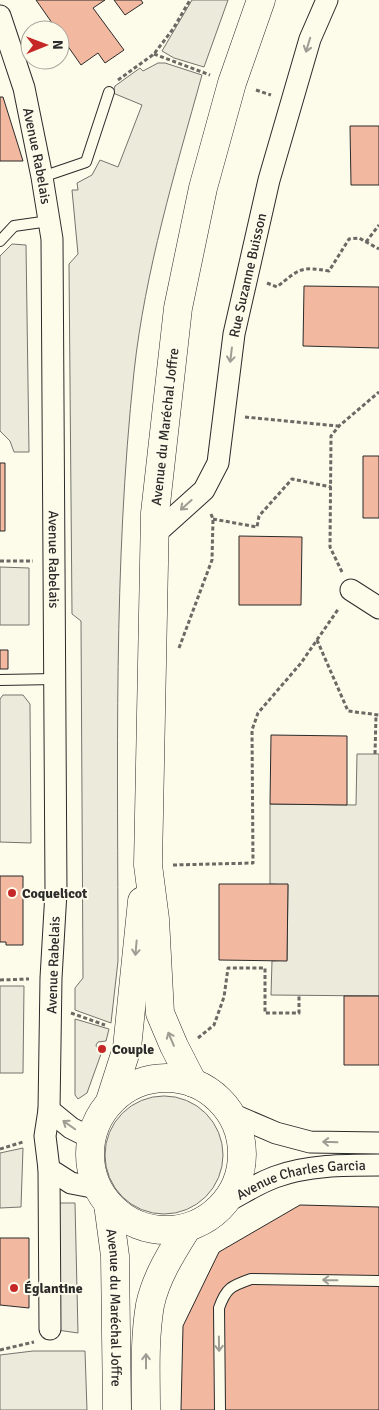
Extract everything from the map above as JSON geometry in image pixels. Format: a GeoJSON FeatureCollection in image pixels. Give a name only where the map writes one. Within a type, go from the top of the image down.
{"type":"FeatureCollection","features":[{"type":"Feature","properties":{"kind":"main road","name":"Avenue du Maréchal Joffre"},"geometry":{"type":"LineString","coordinates":[[193,1083],[160,1013],[155,919],[148,865],[154,513],[182,289],[202,188],[232,83],[261,0]]}},
{"type":"Feature","properties":{"kind":"main road","name":"Avenue du Maréchal Joffre"},"geometry":{"type":"LineString","coordinates":[[110,1101],[127,1048],[138,922],[148,865]]}},
{"type":"Feature","properties":{"kind":"main road"},"geometry":{"type":"LineString","coordinates":[[166,1077],[193,1083],[206,1088],[222,1101],[234,1115],[241,1137],[243,1157],[238,1181],[226,1202],[208,1218],[187,1228],[163,1231],[139,1226],[122,1217],[102,1196],[90,1164],[91,1138],[98,1118],[110,1101],[127,1088],[149,1079],[166,1077]]}},
{"type":"Feature","properties":{"kind":"main road","name":"Avenue du Maréchal Joffre"},"geometry":{"type":"LineString","coordinates":[[102,1196],[115,1256],[118,1410]]}},
{"type":"Feature","properties":{"kind":"main road"},"geometry":{"type":"LineString","coordinates":[[146,1410],[146,1340],[150,1304],[164,1266],[187,1228]]}},
{"type":"Feature","properties":{"kind":"street","name":"Rue Suzanne Buisson"},"geometry":{"type":"LineString","coordinates":[[154,535],[204,490],[218,463],[234,334],[269,180],[310,39],[327,0]]}},
{"type":"Feature","properties":{"kind":"street","name":"Avenue Rabelais"},"geometry":{"type":"LineString","coordinates":[[0,16],[24,88],[42,176],[52,239],[56,892],[51,978],[49,1110],[44,1136],[49,1169],[50,1329]]}},
{"type":"Feature","properties":{"kind":"street"},"geometry":{"type":"LineString","coordinates":[[351,590],[379,608]]}},
{"type":"Feature","properties":{"kind":"street"},"geometry":{"type":"LineString","coordinates":[[49,1110],[71,1128],[91,1138]]}},
{"type":"Feature","properties":{"kind":"street","name":"Avenue Charles Garcia"},"geometry":{"type":"LineString","coordinates":[[234,1115],[276,1133],[310,1142],[379,1143]]}},
{"type":"Feature","properties":{"kind":"street","name":"Avenue Charles Garcia"},"geometry":{"type":"LineString","coordinates":[[226,1202],[273,1178],[290,1172],[322,1167],[379,1165]]}},
{"type":"Feature","properties":{"kind":"street"},"geometry":{"type":"LineString","coordinates":[[49,1169],[71,1183],[102,1196]]}},
{"type":"Feature","properties":{"kind":"lane"},"geometry":{"type":"LineString","coordinates":[[42,176],[86,162],[109,92]]}},
{"type":"Feature","properties":{"kind":"lane"},"geometry":{"type":"LineString","coordinates":[[0,241],[14,226],[49,221]]}},
{"type":"Feature","properties":{"kind":"lane"},"geometry":{"type":"LineString","coordinates":[[0,680],[55,679]]}},
{"type":"Feature","properties":{"kind":"lane"},"geometry":{"type":"LineString","coordinates":[[220,1410],[219,1308],[224,1293],[234,1285],[251,1279],[379,1281]]}},
{"type":"Feature","properties":{"kind":"path"},"geometry":{"type":"LineString","coordinates":[[125,74],[154,54],[173,29],[190,0]]}},
{"type":"Feature","properties":{"kind":"path"},"geometry":{"type":"LineString","coordinates":[[154,54],[166,60],[204,72]]}},
{"type":"Feature","properties":{"kind":"path"},"geometry":{"type":"LineString","coordinates":[[366,242],[379,225]]}},
{"type":"Feature","properties":{"kind":"path"},"geometry":{"type":"LineString","coordinates":[[247,276],[277,287],[292,275],[308,267],[330,271],[349,240],[359,238],[379,249]]}},
{"type":"Feature","properties":{"kind":"path"},"geometry":{"type":"LineString","coordinates":[[148,865],[252,863],[252,730],[258,713],[301,663],[351,590],[330,547],[331,436],[339,426],[379,392]]}},
{"type":"Feature","properties":{"kind":"path"},"geometry":{"type":"LineString","coordinates":[[224,415],[339,426]]}},
{"type":"Feature","properties":{"kind":"path"},"geometry":{"type":"LineString","coordinates":[[177,652],[212,560],[213,519],[257,527],[259,516],[292,479],[330,487]]}},
{"type":"Feature","properties":{"kind":"path"},"geometry":{"type":"LineString","coordinates":[[0,562],[54,561]]}},
{"type":"Feature","properties":{"kind":"path"},"geometry":{"type":"LineString","coordinates":[[317,640],[348,711],[377,715],[375,754]]}},
{"type":"Feature","properties":{"kind":"path"},"geometry":{"type":"LineString","coordinates":[[175,856],[175,865]]}},
{"type":"Feature","properties":{"kind":"path"},"geometry":{"type":"LineString","coordinates":[[174,1046],[195,1041],[214,1026],[224,997],[228,968],[265,968],[265,1013],[299,1013],[299,996]]}},
{"type":"Feature","properties":{"kind":"path"},"geometry":{"type":"LineString","coordinates":[[0,980],[51,978]]}},
{"type":"Feature","properties":{"kind":"path"},"geometry":{"type":"LineString","coordinates":[[76,1014],[106,1026]]}},
{"type":"Feature","properties":{"kind":"path"},"geometry":{"type":"LineString","coordinates":[[0,1350],[34,1342],[50,1329]]}},
{"type":"Feature","properties":{"kind":"shaded area"},"geometry":{"type":"Polygon","coordinates":[[[192,0],[228,0],[204,67],[174,58],[162,51],[192,0]]]}},
{"type":"Feature","properties":{"kind":"shaded area"},"geometry":{"type":"Polygon","coordinates":[[[158,63],[165,63],[202,75],[153,259],[145,297],[134,372],[127,446],[120,593],[118,666],[118,961],[111,1023],[75,1010],[75,988],[83,978],[81,621],[72,614],[69,264],[78,254],[72,190],[78,190],[77,183],[92,175],[100,160],[118,167],[142,105],[113,93],[115,86],[140,68],[143,71],[158,63]]]}},
{"type":"Feature","properties":{"kind":"shaded area"},"geometry":{"type":"Polygon","coordinates":[[[12,244],[26,245],[29,452],[14,452],[10,441],[0,431],[0,256],[12,244]]]}},
{"type":"Feature","properties":{"kind":"shaded area"},"geometry":{"type":"Polygon","coordinates":[[[0,567],[29,568],[29,625],[0,625],[0,567]]]}},
{"type":"Feature","properties":{"kind":"shaded area"},"geometry":{"type":"Polygon","coordinates":[[[3,695],[23,695],[30,704],[31,843],[0,842],[0,699],[3,695]]]}},
{"type":"Feature","properties":{"kind":"shaded area"},"geometry":{"type":"Polygon","coordinates":[[[357,754],[379,754],[379,996],[271,995],[272,961],[287,960],[288,885],[270,884],[270,804],[356,805],[357,754]]]}},
{"type":"Feature","properties":{"kind":"shaded area"},"geometry":{"type":"Polygon","coordinates":[[[0,986],[24,986],[23,1073],[0,1073],[0,986]]]}},
{"type":"Feature","properties":{"kind":"shaded area"},"geometry":{"type":"Polygon","coordinates":[[[75,1019],[109,1029],[106,1041],[98,1042],[96,1045],[98,1052],[101,1054],[87,1093],[78,1099],[75,1095],[75,1019]]]}},
{"type":"Feature","properties":{"kind":"shaded area"},"geometry":{"type":"Polygon","coordinates":[[[164,1096],[187,1100],[206,1113],[219,1132],[223,1155],[219,1178],[206,1197],[187,1210],[164,1214],[141,1210],[122,1197],[109,1178],[105,1155],[109,1132],[122,1113],[141,1100],[164,1096]]]}},
{"type":"Feature","properties":{"kind":"shaded area"},"geometry":{"type":"Polygon","coordinates":[[[23,1148],[21,1207],[0,1208],[0,1153],[23,1148]]]}},
{"type":"Feature","properties":{"kind":"shaded area"},"geometry":{"type":"Polygon","coordinates":[[[54,1203],[75,1203],[78,1333],[50,1329],[54,1203]]]}},
{"type":"Feature","properties":{"kind":"shaded area"},"geometry":{"type":"Polygon","coordinates":[[[33,1351],[85,1351],[87,1410],[0,1410],[0,1355],[33,1351]]]}},
{"type":"Feature","properties":{"kind":"building"},"geometry":{"type":"Polygon","coordinates":[[[36,0],[105,0],[93,8],[124,50],[105,63],[98,53],[81,65],[70,49],[70,20],[50,20],[36,0]]]}},
{"type":"Feature","properties":{"kind":"building"},"geometry":{"type":"Polygon","coordinates":[[[114,0],[141,0],[143,3],[125,15],[114,0]]]}},
{"type":"Feature","properties":{"kind":"building"},"geometry":{"type":"Polygon","coordinates":[[[0,97],[3,97],[23,161],[0,161],[0,97]]]}},
{"type":"Feature","properties":{"kind":"building"},"geometry":{"type":"Polygon","coordinates":[[[350,126],[379,126],[379,185],[351,185],[350,126]]]}},
{"type":"Feature","properties":{"kind":"building"},"geometry":{"type":"Polygon","coordinates":[[[304,286],[379,287],[379,348],[303,346],[304,286]]]}},
{"type":"Feature","properties":{"kind":"building"},"geometry":{"type":"Polygon","coordinates":[[[363,456],[379,456],[379,518],[363,518],[363,456]]]}},
{"type":"Feature","properties":{"kind":"building"},"geometry":{"type":"Polygon","coordinates":[[[0,463],[5,463],[5,531],[0,531],[0,463]]]}},
{"type":"Feature","properties":{"kind":"building"},"geometry":{"type":"Polygon","coordinates":[[[239,536],[302,537],[301,605],[239,605],[239,536]]]}},
{"type":"Feature","properties":{"kind":"building"},"geometry":{"type":"Polygon","coordinates":[[[0,650],[8,650],[8,669],[0,669],[0,650]]]}},
{"type":"Feature","properties":{"kind":"building"},"geometry":{"type":"Polygon","coordinates":[[[271,735],[347,736],[347,805],[270,804],[271,735]]]}},
{"type":"Feature","properties":{"kind":"building","name":"Coquelicot"},"geometry":{"type":"Polygon","coordinates":[[[0,876],[23,876],[23,945],[6,945],[6,942],[0,942],[0,876]]]}},
{"type":"Feature","properties":{"kind":"building"},"geometry":{"type":"Polygon","coordinates":[[[219,884],[288,884],[287,961],[219,960],[219,884]]]}},
{"type":"Feature","properties":{"kind":"building"},"geometry":{"type":"Polygon","coordinates":[[[344,996],[379,996],[379,1065],[344,1065],[344,996]]]}},
{"type":"Feature","properties":{"kind":"building"},"geometry":{"type":"Polygon","coordinates":[[[300,1205],[379,1207],[379,1410],[181,1410],[183,1326],[219,1252],[300,1205]]]}},
{"type":"Feature","properties":{"kind":"building","name":"Églantine"},"geometry":{"type":"Polygon","coordinates":[[[0,1238],[29,1238],[29,1308],[0,1305],[0,1238]]]}},
{"type":"Feature","properties":{"kind":"place","name":"Coquelicot"},"geometry":{"type":"Point","coordinates":[12,893]}},
{"type":"Feature","properties":{"kind":"place","name":"Couple"},"geometry":{"type":"Point","coordinates":[102,1049]}},
{"type":"Feature","properties":{"kind":"place","name":"Églantine"},"geometry":{"type":"Point","coordinates":[14,1288]}}]}
